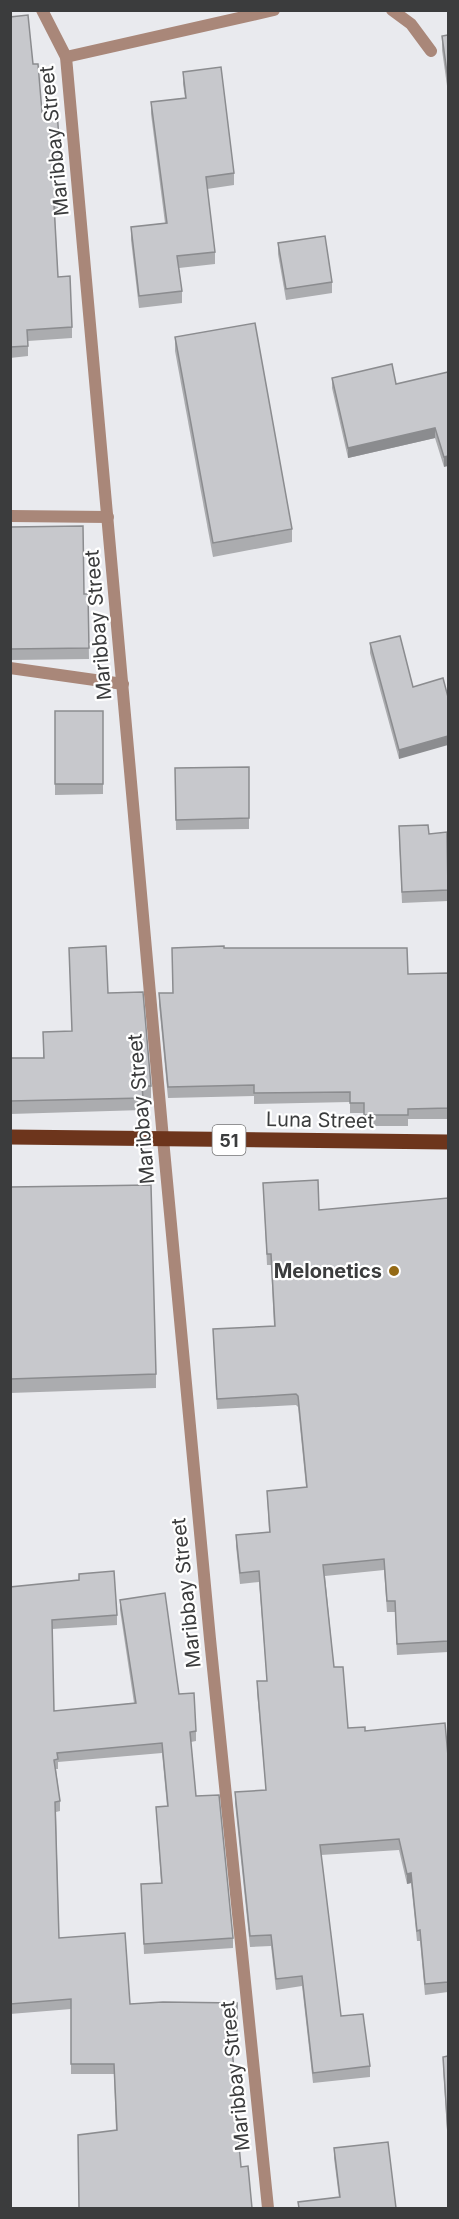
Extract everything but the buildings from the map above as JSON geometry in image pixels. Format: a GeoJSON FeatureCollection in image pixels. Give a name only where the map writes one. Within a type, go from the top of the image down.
{"type":"FeatureCollection","features":[{"type":"Feature","properties":{"kind":"main road","name":"Luna Street"},"geometry":{"type":"LineString","coordinates":[[10,1137],[448,1142]]}},
{"type":"Feature","properties":{"kind":"street","name":"Maribbay Street"},"geometry":{"type":"LineString","coordinates":[[42,10],[66,57],[163,1139],[210,1639],[268,2208]]}},
{"type":"Feature","properties":{"kind":"street"},"geometry":{"type":"LineString","coordinates":[[66,57],[274,10]]}},
{"type":"Feature","properties":{"kind":"street"},"geometry":{"type":"LineString","coordinates":[[392,10],[411,24],[431,51]]}},
{"type":"Feature","properties":{"kind":"street"},"geometry":{"type":"LineString","coordinates":[[10,516],[108,517]]}},
{"type":"Feature","properties":{"kind":"street"},"geometry":{"type":"LineString","coordinates":[[10,668],[123,684]]}},
{"type":"Feature","properties":{"kind":"place","name":"Melonetics"},"geometry":{"type":"Point","coordinates":[394,1271]}}]}
